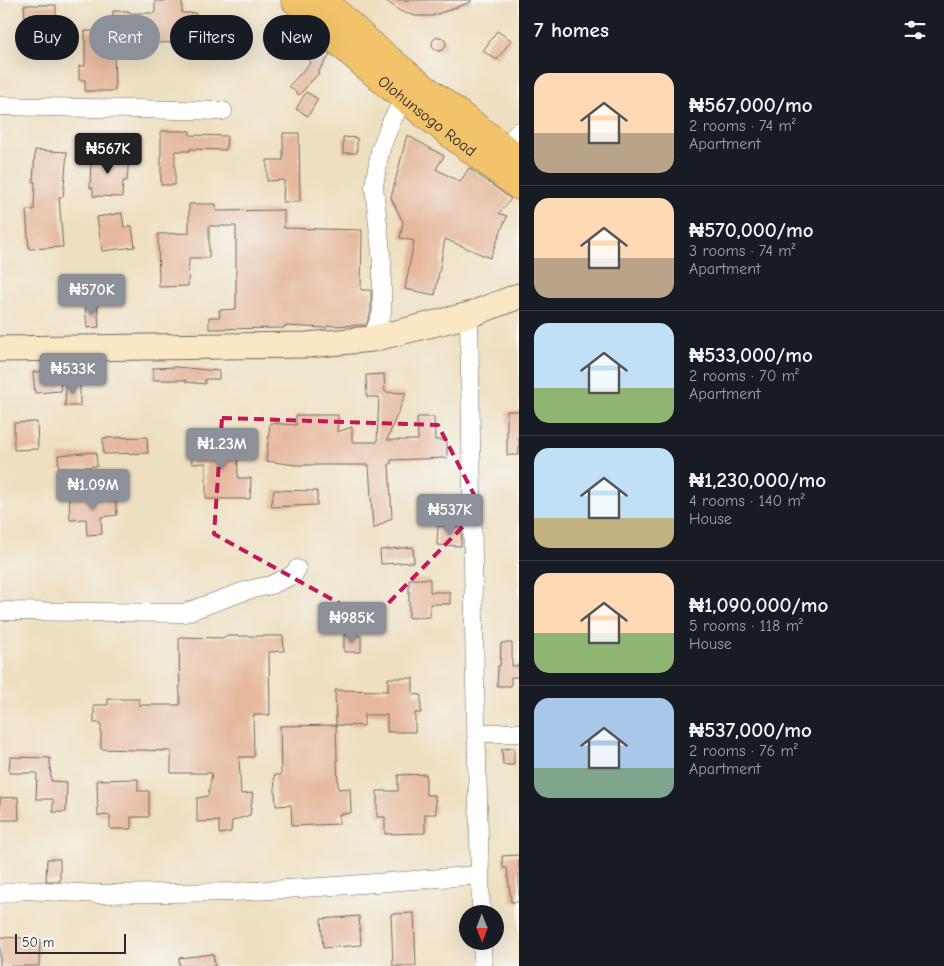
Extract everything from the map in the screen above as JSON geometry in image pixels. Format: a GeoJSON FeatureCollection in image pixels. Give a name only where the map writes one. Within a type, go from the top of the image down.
{"type":"FeatureCollection","features":[{"type":"Feature","properties":{"kind":"main road","name":"Olohunsogo Road"},"geometry":{"type":"LineString","coordinates":[[295,0],[327,32],[404,98],[519,186]]}},
{"type":"Feature","properties":{"kind":"main road","name":"Olohunsogo Road"},"geometry":{"type":"LineString","coordinates":[[324,0],[338,15],[406,74],[514,146]]}},
{"type":"Feature","properties":{"kind":"street"},"geometry":{"type":"LineString","coordinates":[[372,339],[382,312],[382,262],[374,186],[380,151],[391,122],[404,98]]}},
{"type":"Feature","properties":{"kind":"street"},"geometry":{"type":"LineString","coordinates":[[0,106],[223,111]]}},
{"type":"Feature","properties":{"kind":"street"},"geometry":{"type":"LineString","coordinates":[[0,349],[307,346],[372,339],[469,315],[519,296]]}},
{"type":"Feature","properties":{"kind":"street"},"geometry":{"type":"LineString","coordinates":[[469,315],[476,733],[482,905]]}},
{"type":"Feature","properties":{"kind":"street"},"geometry":{"type":"LineString","coordinates":[[0,610],[184,613],[248,590],[270,585],[293,575],[297,569]]}},
{"type":"Feature","properties":{"kind":"street"},"geometry":{"type":"LineString","coordinates":[[476,733],[519,733]]}},
{"type":"Feature","properties":{"kind":"street"},"geometry":{"type":"LineString","coordinates":[[0,894],[24,890],[99,894],[234,892],[480,875]]}},
{"type":"Feature","properties":{"kind":"street"},"geometry":{"type":"LineString","coordinates":[[482,950],[483,966]]}},
{"type":"Feature","properties":{"kind":"highlighted area"},"geometry":{"type":"Polygon","coordinates":[[[222,418],[438,425],[481,508],[371,621],[214,534],[222,418]]]}},
{"type":"Feature","properties":{"kind":"building"},"geometry":{"type":"Polygon","coordinates":[[[385,0],[471,0],[471,2],[432,16],[415,16],[400,11],[385,0]]]}},
{"type":"Feature","properties":{"kind":"building"},"geometry":{"type":"Polygon","coordinates":[[[155,1],[182,1],[182,13],[196,13],[196,15],[170,15],[170,43],[160,43],[160,15],[113,15],[113,11],[129,11],[129,13],[155,13],[155,1]]]}},
{"type":"Feature","properties":{"kind":"building"},"geometry":{"type":"Polygon","coordinates":[[[24,5],[56,5],[56,15],[25,15],[24,5]]]}},
{"type":"Feature","properties":{"kind":"building"},"geometry":{"type":"Polygon","coordinates":[[[85,31],[89,31],[89,60],[114,60],[115,91],[85,91],[85,80],[79,80],[79,66],[85,66],[85,31]]]}},
{"type":"Feature","properties":{"kind":"building"},"geometry":{"type":"Polygon","coordinates":[[[497,31],[511,40],[497,60],[483,51],[497,31]]]}},
{"type":"Feature","properties":{"kind":"building"},"geometry":{"type":"Polygon","coordinates":[[[436,37],[442,37],[446,44],[442,51],[436,51],[432,47],[432,41],[436,37]]]}},
{"type":"Feature","properties":{"kind":"building"},"geometry":{"type":"Polygon","coordinates":[[[308,60],[326,60],[319,73],[299,95],[289,86],[311,62],[308,60]]]}},
{"type":"Feature","properties":{"kind":"building"},"geometry":{"type":"Polygon","coordinates":[[[306,92],[318,99],[308,116],[296,109],[306,92]]]}},
{"type":"Feature","properties":{"kind":"building"},"geometry":{"type":"Polygon","coordinates":[[[161,131],[190,131],[190,135],[227,136],[226,150],[190,149],[190,151],[175,151],[175,185],[161,185],[161,131]]]}},
{"type":"Feature","properties":{"kind":"building"},"geometry":{"type":"Polygon","coordinates":[[[283,133],[299,133],[300,201],[298,202],[283,202],[284,180],[267,181],[267,160],[283,160],[283,133]]]}},
{"type":"Feature","properties":{"kind":"building"},"geometry":{"type":"Polygon","coordinates":[[[407,135],[444,156],[436,169],[460,182],[469,168],[511,199],[499,213],[507,216],[490,258],[445,239],[435,295],[405,289],[414,241],[400,238],[403,222],[391,198],[407,135]]]}},
{"type":"Feature","properties":{"kind":"building"},"geometry":{"type":"Polygon","coordinates":[[[343,137],[357,138],[357,153],[343,153],[343,137]]]}},
{"type":"Feature","properties":{"kind":"building"},"geometry":{"type":"Polygon","coordinates":[[[35,150],[67,152],[63,197],[59,197],[63,247],[29,249],[26,210],[34,210],[35,150]]]}},
{"type":"Feature","properties":{"kind":"building"},"geometry":{"type":"Polygon","coordinates":[[[91,155],[129,157],[127,181],[123,181],[122,197],[93,196],[93,188],[90,188],[91,155]]]}},
{"type":"Feature","properties":{"kind":"building"},"geometry":{"type":"Polygon","coordinates":[[[189,204],[216,204],[216,211],[284,210],[284,228],[362,230],[361,290],[371,290],[371,312],[366,325],[327,326],[327,328],[284,326],[284,328],[209,329],[209,317],[220,317],[219,310],[236,309],[236,226],[209,226],[209,258],[189,258],[188,286],[159,287],[158,234],[189,233],[189,204]]]}},
{"type":"Feature","properties":{"kind":"building"},"geometry":{"type":"Polygon","coordinates":[[[122,213],[124,227],[132,226],[135,247],[102,251],[97,217],[122,213]]]}},
{"type":"Feature","properties":{"kind":"building"},"geometry":{"type":"Polygon","coordinates":[[[97,303],[99,327],[87,328],[85,304],[97,303]]]}},
{"type":"Feature","properties":{"kind":"building"},"geometry":{"type":"Polygon","coordinates":[[[176,367],[219,371],[219,379],[205,379],[205,384],[186,382],[186,380],[153,380],[153,368],[176,367]]]}},
{"type":"Feature","properties":{"kind":"building"},"geometry":{"type":"Polygon","coordinates":[[[59,371],[61,391],[35,393],[33,372],[59,371]]]}},
{"type":"Feature","properties":{"kind":"building"},"geometry":{"type":"Polygon","coordinates":[[[384,374],[385,392],[406,393],[387,440],[418,440],[417,417],[434,417],[435,440],[447,440],[447,458],[391,460],[391,464],[389,464],[392,518],[373,529],[369,465],[296,465],[266,461],[270,423],[296,425],[296,415],[338,415],[337,432],[352,427],[352,442],[377,442],[379,397],[367,397],[366,375],[384,374]]]}},
{"type":"Feature","properties":{"kind":"building"},"geometry":{"type":"Polygon","coordinates":[[[66,383],[80,384],[80,406],[65,406],[66,383]]]}},
{"type":"Feature","properties":{"kind":"building"},"geometry":{"type":"Polygon","coordinates":[[[507,411],[519,411],[519,455],[507,455],[507,411]]]}},
{"type":"Feature","properties":{"kind":"building"},"geometry":{"type":"Polygon","coordinates":[[[37,422],[38,449],[14,450],[14,423],[37,422]]]}},
{"type":"Feature","properties":{"kind":"building"},"geometry":{"type":"Polygon","coordinates":[[[147,437],[148,453],[103,454],[103,438],[147,437]]]}},
{"type":"Feature","properties":{"kind":"building"},"geometry":{"type":"Polygon","coordinates":[[[212,439],[237,439],[238,478],[251,478],[250,499],[206,499],[206,463],[192,464],[191,443],[212,443],[212,439]]]}},
{"type":"Feature","properties":{"kind":"building"},"geometry":{"type":"Polygon","coordinates":[[[96,452],[97,466],[59,470],[58,455],[96,452]]]}},
{"type":"Feature","properties":{"kind":"building"},"geometry":{"type":"Polygon","coordinates":[[[274,490],[317,491],[317,505],[271,507],[274,490]]]}},
{"type":"Feature","properties":{"kind":"building"},"geometry":{"type":"Polygon","coordinates":[[[115,495],[117,515],[101,517],[102,534],[87,535],[86,519],[70,520],[69,498],[115,495]]]}},
{"type":"Feature","properties":{"kind":"building"},"geometry":{"type":"Polygon","coordinates":[[[438,526],[462,527],[461,546],[437,545],[438,526]]]}},
{"type":"Feature","properties":{"kind":"building"},"geometry":{"type":"Polygon","coordinates":[[[413,547],[414,562],[381,564],[380,550],[413,547]]]}},
{"type":"Feature","properties":{"kind":"building"},"geometry":{"type":"Polygon","coordinates":[[[409,579],[430,579],[430,592],[450,592],[450,604],[430,604],[430,617],[409,618],[409,579]]]}},
{"type":"Feature","properties":{"kind":"building"},"geometry":{"type":"Polygon","coordinates":[[[344,635],[361,636],[361,652],[344,652],[344,635]]]}},
{"type":"Feature","properties":{"kind":"building"},"geometry":{"type":"Polygon","coordinates":[[[225,636],[283,636],[284,651],[269,652],[270,715],[253,715],[254,757],[239,757],[241,794],[253,793],[250,815],[232,821],[231,832],[219,834],[219,821],[197,822],[197,798],[208,796],[212,773],[171,773],[171,751],[101,749],[101,723],[94,723],[94,705],[108,705],[108,699],[139,699],[139,705],[180,705],[179,637],[225,638],[225,636]]]}},
{"type":"Feature","properties":{"kind":"building"},"geometry":{"type":"Polygon","coordinates":[[[501,643],[512,643],[512,666],[519,666],[519,677],[511,677],[511,686],[497,686],[501,643]]]}},
{"type":"Feature","properties":{"kind":"building"},"geometry":{"type":"Polygon","coordinates":[[[388,678],[413,678],[413,694],[421,695],[421,713],[415,713],[415,732],[387,732],[387,715],[364,715],[364,726],[336,725],[335,690],[388,691],[388,678]]]}},
{"type":"Feature","properties":{"kind":"building"},"geometry":{"type":"Polygon","coordinates":[[[336,725],[338,789],[350,788],[351,813],[339,814],[339,824],[292,826],[291,805],[276,806],[274,775],[281,775],[280,726],[336,725]]]}},
{"type":"Feature","properties":{"kind":"building"},"geometry":{"type":"Polygon","coordinates":[[[514,748],[514,765],[503,765],[502,749],[514,748]]]}},
{"type":"Feature","properties":{"kind":"building"},"geometry":{"type":"Polygon","coordinates":[[[10,757],[50,758],[51,781],[67,782],[66,812],[53,812],[53,799],[36,799],[37,773],[9,773],[10,757]]]}},
{"type":"Feature","properties":{"kind":"building"},"geometry":{"type":"Polygon","coordinates":[[[426,774],[426,795],[435,795],[436,814],[425,814],[425,833],[385,834],[385,817],[377,817],[377,791],[398,791],[398,775],[426,774]]]}},
{"type":"Feature","properties":{"kind":"building"},"geometry":{"type":"Polygon","coordinates":[[[138,779],[138,791],[149,791],[149,817],[131,817],[131,829],[110,829],[110,815],[98,816],[97,780],[138,779]]]}},
{"type":"Feature","properties":{"kind":"building"},"geometry":{"type":"Polygon","coordinates":[[[18,797],[19,820],[0,820],[0,798],[18,797]]]}},
{"type":"Feature","properties":{"kind":"building"},"geometry":{"type":"Polygon","coordinates":[[[519,855],[519,902],[511,902],[507,868],[503,868],[502,856],[519,855]]]}},
{"type":"Feature","properties":{"kind":"building"},"geometry":{"type":"Polygon","coordinates":[[[47,859],[60,859],[60,881],[46,881],[47,859]]]}},
{"type":"Feature","properties":{"kind":"building"},"geometry":{"type":"Polygon","coordinates":[[[414,913],[416,966],[393,966],[391,914],[414,913]]]}},
{"type":"Feature","properties":{"kind":"building"},"geometry":{"type":"Polygon","coordinates":[[[359,916],[361,945],[323,948],[321,919],[359,916]]]}},
{"type":"Feature","properties":{"kind":"building"},"geometry":{"type":"Polygon","coordinates":[[[0,937],[40,939],[39,966],[0,966],[0,937]]]}},
{"type":"Feature","properties":{"kind":"building"},"geometry":{"type":"Polygon","coordinates":[[[213,954],[215,966],[179,966],[179,958],[213,954]]]}}]}
